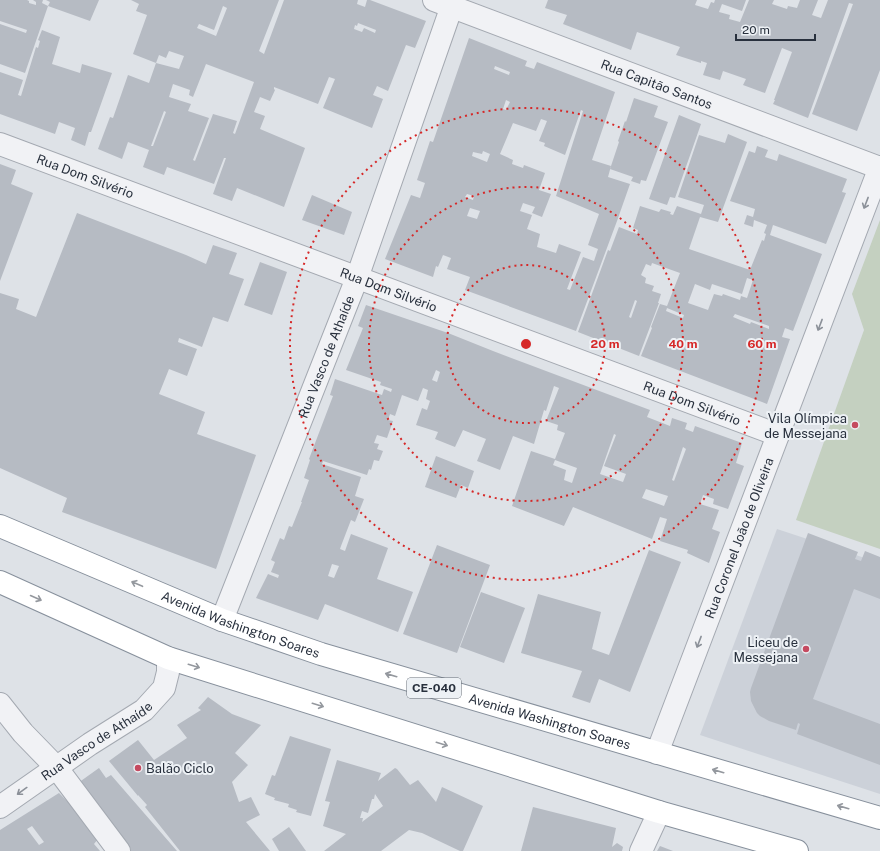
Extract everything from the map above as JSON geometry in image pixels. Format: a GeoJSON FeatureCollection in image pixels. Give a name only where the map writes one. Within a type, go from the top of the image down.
{"type":"FeatureCollection","features":[{"type":"Feature","properties":{"kind":"highway","name":"Avenida Washington Soares"},"geometry":{"type":"LineString","coordinates":[[0,526],[222,620],[321,654],[880,818]]}},
{"type":"Feature","properties":{"kind":"highway"},"geometry":{"type":"LineString","coordinates":[[0,582],[168,658],[659,812],[797,851]]}},
{"type":"Feature","properties":{"kind":"street","name":"Rua Capitão Santos"},"geometry":{"type":"LineString","coordinates":[[446,2],[880,167]]}},
{"type":"Feature","properties":{"kind":"street","name":"Rua Vasco de Athaíde"},"geometry":{"type":"LineString","coordinates":[[222,620],[357,278],[446,2]]}},
{"type":"Feature","properties":{"kind":"street","name":"Rua Dom Silvério"},"geometry":{"type":"LineString","coordinates":[[0,144],[778,435]]}},
{"type":"Feature","properties":{"kind":"street","name":"Rua Coronel João de Oliveira"},"geometry":{"type":"LineString","coordinates":[[657,753],[880,167]]}},
{"type":"Feature","properties":{"kind":"street","name":"Rua Vasco de Athaíde"},"geometry":{"type":"LineString","coordinates":[[0,807],[90,744],[144,710],[164,688],[168,672],[168,658]]}},
{"type":"Feature","properties":{"kind":"street"},"geometry":{"type":"LineString","coordinates":[[0,704],[23,733],[56,767],[119,851]]}},
{"type":"Feature","properties":{"kind":"street"},"geometry":{"type":"LineString","coordinates":[[641,851],[659,812]]}},
{"type":"Feature","properties":{"kind":"shaded area","name":"Liceu de Messejana"},"geometry":{"type":"Polygon","coordinates":[[[777,529],[880,563],[880,794],[700,735],[777,529]]]}},
{"type":"Feature","properties":{"kind":"green space","name":"Vila Olímpica de Messejana"},"geometry":{"type":"Polygon","coordinates":[[[880,220],[880,549],[796,520],[864,330],[852,294],[880,220]]]}},
{"type":"Feature","properties":{"kind":"building"},"geometry":{"type":"Polygon","coordinates":[[[0,0],[27,0],[29,3],[36,5],[36,2],[33,0],[43,0],[42,3],[48,6],[25,73],[0,64],[0,24],[26,33],[27,30],[0,21],[0,0]]]}},
{"type":"Feature","properties":{"kind":"building"},"geometry":{"type":"Polygon","coordinates":[[[46,0],[99,0],[90,21],[48,6],[50,2],[46,0]]]}},
{"type":"Feature","properties":{"kind":"building"},"geometry":{"type":"Polygon","coordinates":[[[131,0],[279,0],[259,51],[264,54],[284,0],[358,0],[357,4],[365,7],[367,0],[370,0],[426,21],[415,48],[406,45],[388,91],[377,86],[373,95],[383,99],[372,128],[323,108],[335,79],[329,77],[318,104],[274,87],[275,90],[270,101],[260,97],[254,112],[265,116],[260,129],[305,148],[284,207],[237,188],[232,201],[213,194],[226,158],[224,158],[214,184],[167,167],[164,175],[143,167],[149,150],[128,142],[122,159],[98,149],[110,117],[113,118],[128,75],[149,83],[156,63],[133,54],[147,15],[136,11],[139,4],[131,0]],[[223,6],[214,30],[199,24],[197,28],[216,36],[227,8],[223,6]],[[358,23],[357,26],[355,25],[354,29],[362,32],[364,28],[375,33],[376,30],[358,23]],[[169,51],[166,58],[159,55],[156,63],[179,69],[184,56],[169,51]],[[206,64],[193,97],[189,95],[190,90],[173,84],[169,97],[191,104],[188,111],[209,118],[193,160],[195,161],[213,114],[237,121],[233,133],[235,134],[254,82],[206,64]],[[164,111],[151,146],[153,146],[166,112],[164,111]]]}},
{"type":"Feature","properties":{"kind":"building"},"geometry":{"type":"Polygon","coordinates":[[[548,0],[697,0],[695,5],[708,9],[711,2],[714,3],[715,0],[746,0],[742,11],[722,4],[719,12],[730,15],[729,19],[740,22],[749,0],[774,0],[772,4],[787,9],[788,6],[797,8],[800,0],[818,0],[812,15],[821,18],[828,0],[880,0],[880,70],[857,131],[812,114],[853,4],[849,3],[808,118],[773,104],[792,52],[782,48],[765,93],[743,85],[746,79],[723,71],[720,80],[703,75],[707,63],[701,61],[701,63],[676,55],[680,47],[637,32],[631,50],[563,24],[567,15],[545,8],[548,0]]]}},
{"type":"Feature","properties":{"kind":"building"},"geometry":{"type":"Polygon","coordinates":[[[42,30],[60,37],[52,64],[80,73],[82,64],[112,73],[85,146],[71,140],[75,128],[59,122],[55,134],[0,114],[0,72],[23,80],[18,95],[21,96],[36,47],[38,48],[40,41],[38,40],[42,30]]]}},
{"type":"Feature","properties":{"kind":"building"},"geometry":{"type":"Polygon","coordinates":[[[469,38],[527,61],[525,66],[534,69],[537,62],[615,92],[592,160],[611,166],[608,177],[630,184],[576,331],[465,290],[470,277],[447,269],[451,258],[443,255],[438,267],[436,266],[433,277],[385,259],[411,195],[420,198],[425,183],[417,180],[430,141],[433,142],[469,38]],[[495,66],[494,69],[509,75],[510,72],[495,66]],[[506,100],[503,109],[506,110],[510,102],[506,100]],[[581,110],[565,155],[544,146],[545,143],[539,141],[547,121],[541,119],[536,131],[513,123],[500,154],[513,160],[512,164],[523,168],[524,165],[545,173],[539,190],[551,194],[542,217],[532,213],[535,207],[523,203],[520,211],[532,215],[527,229],[540,234],[537,247],[556,253],[559,244],[581,252],[567,289],[570,290],[583,257],[594,261],[598,249],[588,245],[599,214],[556,196],[583,111],[581,110]],[[483,151],[482,154],[473,152],[472,156],[487,162],[490,154],[483,151]],[[467,194],[465,197],[473,200],[474,196],[467,194]],[[470,208],[467,216],[477,219],[480,211],[470,208]]]}},
{"type":"Feature","properties":{"kind":"building"},"geometry":{"type":"Polygon","coordinates":[[[634,98],[658,106],[654,117],[668,122],[646,181],[641,180],[640,184],[631,181],[633,177],[610,169],[619,142],[618,141],[634,98]]]}},
{"type":"Feature","properties":{"kind":"building"},"geometry":{"type":"Polygon","coordinates":[[[679,115],[701,124],[675,198],[670,197],[667,205],[649,199],[679,115]]]}},
{"type":"Feature","properties":{"kind":"building"},"geometry":{"type":"Polygon","coordinates":[[[728,134],[747,142],[718,222],[700,217],[689,249],[750,270],[762,240],[764,241],[766,234],[764,233],[767,225],[754,220],[753,227],[744,224],[747,215],[753,217],[755,209],[730,201],[749,151],[755,153],[757,146],[768,150],[765,157],[777,161],[779,154],[847,179],[842,192],[846,193],[826,244],[773,225],[770,235],[822,254],[793,331],[785,328],[782,337],[790,339],[767,404],[641,356],[660,304],[667,306],[680,273],[652,263],[651,266],[646,264],[641,275],[646,278],[645,283],[654,286],[652,291],[661,294],[639,356],[578,332],[608,250],[610,251],[619,227],[637,234],[638,230],[633,228],[640,206],[659,212],[661,209],[671,212],[670,214],[673,215],[677,206],[701,214],[704,205],[678,197],[699,135],[725,143],[728,134]],[[747,278],[742,294],[712,284],[710,290],[695,284],[688,303],[708,310],[714,294],[722,296],[723,294],[740,300],[741,296],[747,298],[753,280],[747,278]],[[635,300],[629,317],[631,318],[637,301],[635,300]],[[667,308],[666,311],[683,318],[684,315],[667,308]],[[735,314],[733,317],[750,324],[751,322],[769,329],[769,326],[735,314]]]}},
{"type":"Feature","properties":{"kind":"building"},"geometry":{"type":"Polygon","coordinates":[[[0,164],[16,170],[11,184],[33,193],[0,281],[0,164]]]}},
{"type":"Feature","properties":{"kind":"building"},"geometry":{"type":"Polygon","coordinates":[[[312,195],[352,212],[344,235],[302,220],[312,195]]]}},
{"type":"Feature","properties":{"kind":"building"},"geometry":{"type":"Polygon","coordinates":[[[77,213],[206,264],[213,245],[237,253],[229,274],[244,279],[228,322],[213,317],[202,347],[179,338],[178,342],[197,349],[187,376],[169,369],[159,394],[205,412],[197,434],[256,455],[216,569],[62,512],[67,498],[0,468],[0,293],[19,299],[16,309],[36,317],[77,213]]]}},
{"type":"Feature","properties":{"kind":"building"},"geometry":{"type":"Polygon","coordinates":[[[260,262],[287,272],[272,315],[244,305],[260,262]]]}},
{"type":"Feature","properties":{"kind":"building"},"geometry":{"type":"Polygon","coordinates":[[[366,305],[448,333],[650,410],[647,417],[670,426],[672,418],[687,423],[685,429],[693,432],[695,426],[742,443],[736,463],[744,466],[728,509],[713,504],[714,499],[703,495],[700,504],[719,510],[712,529],[720,532],[709,563],[687,553],[688,550],[660,541],[667,519],[660,517],[652,539],[573,507],[564,526],[512,506],[531,451],[555,459],[565,433],[557,430],[558,425],[546,421],[559,388],[554,386],[546,411],[544,410],[534,444],[513,436],[500,470],[477,461],[486,439],[463,430],[455,447],[435,439],[438,432],[416,425],[422,408],[427,410],[430,401],[426,399],[428,390],[423,388],[418,401],[402,395],[395,416],[390,414],[388,420],[393,421],[387,438],[377,435],[374,443],[379,444],[377,449],[383,451],[379,461],[374,460],[371,470],[369,469],[367,475],[323,461],[322,464],[361,477],[355,496],[364,499],[355,522],[351,520],[340,549],[345,551],[351,534],[388,548],[377,579],[413,592],[398,632],[325,604],[318,620],[256,598],[268,574],[278,578],[279,575],[271,572],[275,562],[271,560],[280,538],[284,540],[289,526],[292,527],[302,502],[309,480],[304,478],[310,460],[309,459],[333,396],[330,395],[335,379],[382,395],[384,389],[391,392],[392,389],[380,385],[381,382],[346,370],[363,328],[358,326],[366,305]],[[436,370],[432,380],[437,382],[440,372],[436,370]],[[614,434],[600,474],[623,482],[626,474],[604,466],[616,435],[614,434]],[[683,447],[672,480],[674,481],[686,449],[683,447]],[[555,460],[553,465],[566,470],[564,480],[572,483],[577,468],[555,460]],[[646,489],[642,498],[664,506],[668,496],[646,489]],[[332,564],[328,576],[334,578],[339,566],[332,564]]]}},
{"type":"Feature","properties":{"kind":"building"},"geometry":{"type":"Polygon","coordinates":[[[436,456],[474,471],[468,488],[461,485],[456,498],[425,487],[436,456]]]}},
{"type":"Feature","properties":{"kind":"building"},"geometry":{"type":"Polygon","coordinates":[[[808,533],[858,552],[855,559],[861,561],[865,551],[880,557],[880,599],[854,589],[813,699],[880,724],[880,765],[797,734],[800,724],[798,723],[796,730],[769,721],[757,713],[751,701],[751,688],[808,533]]]}},
{"type":"Feature","properties":{"kind":"building"},"geometry":{"type":"Polygon","coordinates":[[[437,545],[490,565],[457,653],[403,634],[437,545]]]}},
{"type":"Feature","properties":{"kind":"building"},"geometry":{"type":"Polygon","coordinates":[[[649,550],[681,562],[630,692],[599,679],[590,703],[572,697],[582,671],[521,653],[538,594],[601,612],[592,649],[609,655],[649,550]]]}},
{"type":"Feature","properties":{"kind":"building"},"geometry":{"type":"Polygon","coordinates":[[[481,592],[525,608],[504,663],[460,647],[481,592]]]}},
{"type":"Feature","properties":{"kind":"building"},"geometry":{"type":"Polygon","coordinates":[[[208,697],[232,714],[261,725],[235,753],[248,765],[232,782],[239,802],[251,797],[260,815],[246,822],[270,851],[180,851],[145,807],[147,805],[109,761],[138,740],[154,760],[187,738],[177,725],[201,710],[198,708],[208,697]]]}},
{"type":"Feature","properties":{"kind":"building"},"geometry":{"type":"Polygon","coordinates":[[[290,736],[331,749],[311,816],[296,812],[297,810],[288,807],[289,804],[274,800],[275,798],[265,794],[272,775],[275,776],[290,736]]]}},
{"type":"Feature","properties":{"kind":"building"},"geometry":{"type":"Polygon","coordinates":[[[337,760],[381,773],[378,781],[395,768],[410,785],[418,780],[436,802],[442,787],[483,806],[463,851],[460,851],[422,833],[409,830],[381,851],[324,851],[346,834],[323,826],[330,802],[325,801],[337,760]],[[375,794],[368,813],[362,811],[360,818],[363,818],[362,822],[383,806],[375,794]]]}},
{"type":"Feature","properties":{"kind":"building"},"geometry":{"type":"Polygon","coordinates":[[[99,768],[106,778],[111,775],[177,851],[131,851],[78,783],[99,768]]]}},
{"type":"Feature","properties":{"kind":"building"},"geometry":{"type":"Polygon","coordinates":[[[59,793],[101,835],[94,844],[100,851],[0,851],[0,830],[59,793]],[[32,826],[27,829],[39,845],[44,842],[32,826]]]}},
{"type":"Feature","properties":{"kind":"building"},"geometry":{"type":"Polygon","coordinates":[[[533,807],[616,828],[612,847],[617,843],[623,847],[622,851],[521,851],[533,807]]]}},
{"type":"Feature","properties":{"kind":"building"},"geometry":{"type":"Polygon","coordinates":[[[289,827],[306,851],[279,851],[272,839],[289,827]]]}},
{"type":"Feature","properties":{"kind":"building"},"geometry":{"type":"Polygon","coordinates":[[[660,846],[673,851],[657,851],[660,846]]]}},
{"type":"Feature","properties":{"kind":"place","name":"Vila Olímpica de Messejana"},"geometry":{"type":"Point","coordinates":[855,425]}},
{"type":"Feature","properties":{"kind":"place","name":"Liceu de Messejana"},"geometry":{"type":"Point","coordinates":[806,649]}},
{"type":"Feature","properties":{"kind":"place","name":"Balão Ciclo"},"geometry":{"type":"Point","coordinates":[138,768]}}]}
